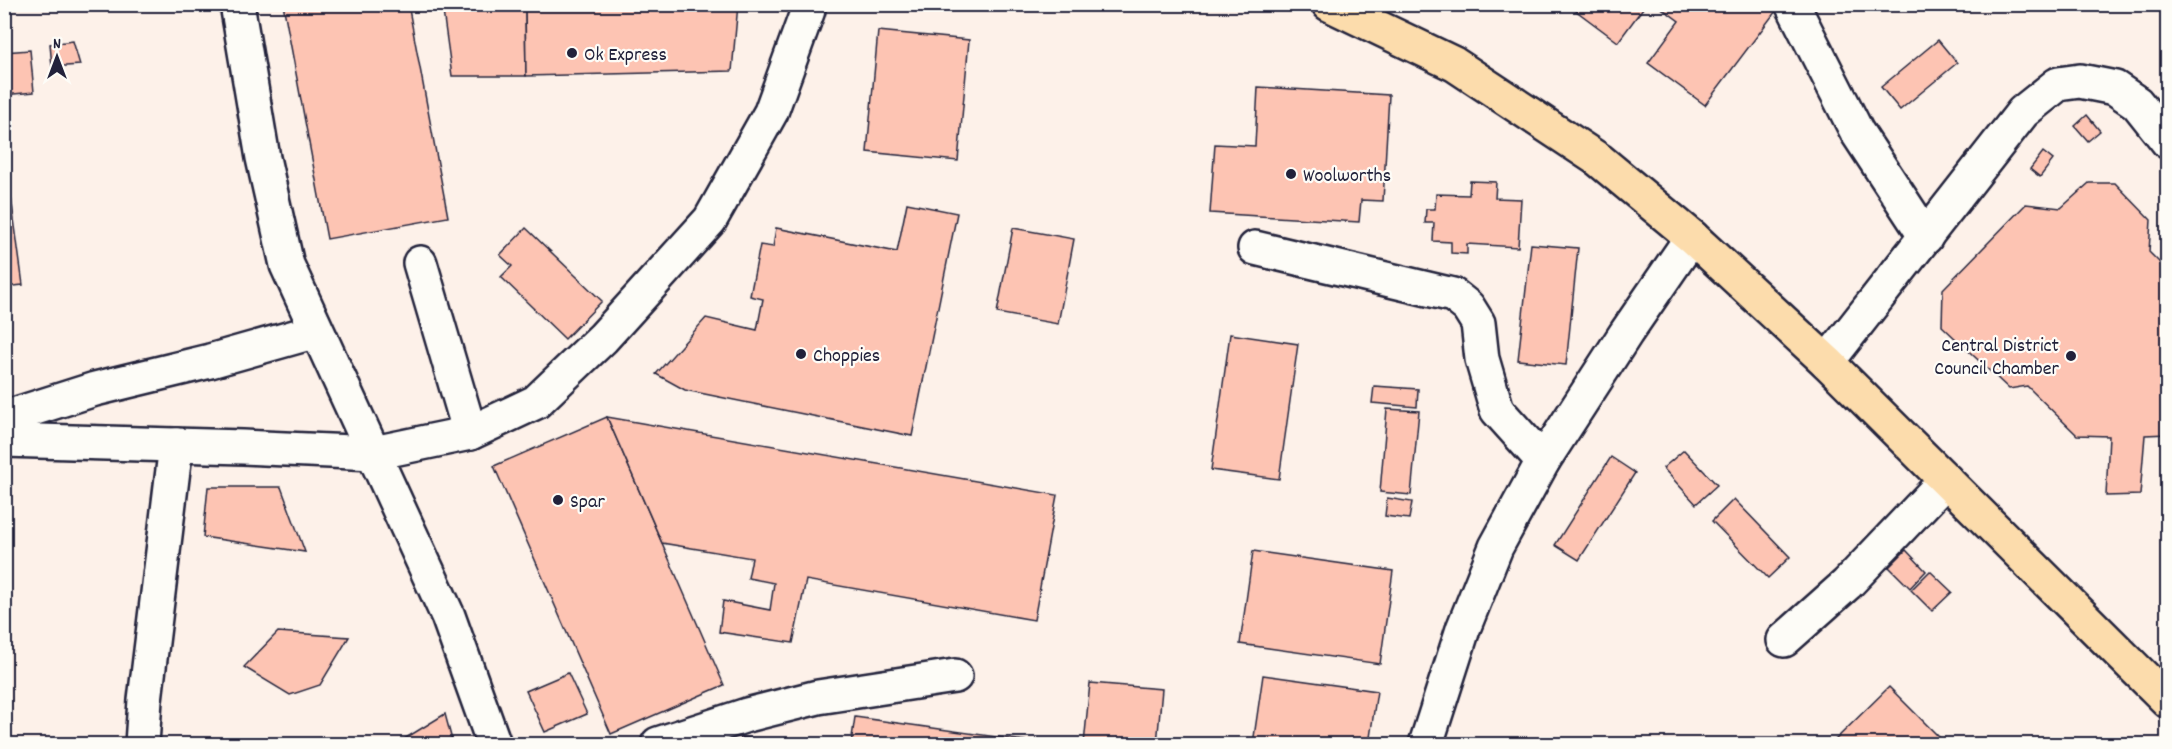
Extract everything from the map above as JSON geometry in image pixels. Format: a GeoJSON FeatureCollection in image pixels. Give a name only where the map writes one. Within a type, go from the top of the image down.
{"type":"FeatureCollection","features":[{"type":"Feature","properties":{"kind":"main road"},"geometry":{"type":"LineString","coordinates":[[1329,4],[1454,64],[1599,160],[1692,237],[1827,362],[2168,701]]}},
{"type":"Feature","properties":{"kind":"street"},"geometry":{"type":"LineString","coordinates":[[237,4],[263,158],[287,265],[448,616],[494,744]]}},
{"type":"Feature","properties":{"kind":"street"},"geometry":{"type":"LineString","coordinates":[[1792,4],[1857,132],[1926,237]]}},
{"type":"Feature","properties":{"kind":"street"},"geometry":{"type":"LineString","coordinates":[[4,441],[374,453],[470,432],[536,402],[603,338],[710,220],[771,112],[808,10]]}},
{"type":"Feature","properties":{"kind":"street"},"geometry":{"type":"LineString","coordinates":[[1827,362],[2023,112],[2058,84],[2080,81],[2115,88],[2138,103],[2168,142]]}},
{"type":"Feature","properties":{"kind":"street"},"geometry":{"type":"LineString","coordinates":[[1426,744],[1463,629],[1496,547],[1543,460],[1692,237]]}},
{"type":"Feature","properties":{"kind":"street"},"geometry":{"type":"LineString","coordinates":[[1255,248],[1453,296],[1468,307],[1478,324],[1482,359],[1497,410],[1543,460]]}},
{"type":"Feature","properties":{"kind":"street"},"geometry":{"type":"LineString","coordinates":[[420,263],[470,432]]}},
{"type":"Feature","properties":{"kind":"street"},"geometry":{"type":"LineString","coordinates":[[4,418],[94,389],[210,361],[316,331]]}},
{"type":"Feature","properties":{"kind":"street"},"geometry":{"type":"LineString","coordinates":[[142,744],[145,700],[176,445]]}},
{"type":"Feature","properties":{"kind":"street"},"geometry":{"type":"LineString","coordinates":[[1784,640],[1847,584],[1946,480]]}},
{"type":"Feature","properties":{"kind":"street"},"geometry":{"type":"LineString","coordinates":[[658,744],[818,697],[955,675]]}},
{"type":"Feature","properties":{"kind":"building"},"geometry":{"type":"Polygon","coordinates":[[[283,4],[408,4],[448,217],[327,239],[283,4]]]}},
{"type":"Feature","properties":{"kind":"building"},"geometry":{"type":"Polygon","coordinates":[[[442,4],[525,4],[526,76],[452,76],[442,4]]]}},
{"type":"Feature","properties":{"kind":"building"},"geometry":{"type":"Polygon","coordinates":[[[525,4],[738,4],[732,71],[526,76],[525,4]]]}},
{"type":"Feature","properties":{"kind":"building"},"geometry":{"type":"Polygon","coordinates":[[[1567,4],[1646,4],[1618,42],[1567,4]]]}},
{"type":"Feature","properties":{"kind":"building"},"geometry":{"type":"Polygon","coordinates":[[[1656,4],[1775,4],[1779,7],[1705,105],[1648,63],[1679,21],[1656,4]]]}},
{"type":"Feature","properties":{"kind":"building"},"geometry":{"type":"Polygon","coordinates":[[[878,31],[969,40],[958,161],[867,152],[878,31]]]}},
{"type":"Feature","properties":{"kind":"building"},"geometry":{"type":"Polygon","coordinates":[[[1938,40],[1957,63],[1900,110],[1881,87],[1938,40]]]}},
{"type":"Feature","properties":{"kind":"building"},"geometry":{"type":"Polygon","coordinates":[[[73,41],[80,65],[52,67],[50,44],[73,41]]]}},
{"type":"Feature","properties":{"kind":"building"},"geometry":{"type":"Polygon","coordinates":[[[30,50],[34,92],[4,95],[4,52],[30,50]]]}},
{"type":"Feature","properties":{"kind":"building"},"geometry":{"type":"Polygon","coordinates":[[[1258,87],[1389,95],[1383,201],[1361,200],[1359,222],[1210,213],[1215,144],[1255,146],[1258,87]]]}},
{"type":"Feature","properties":{"kind":"building"},"geometry":{"type":"Polygon","coordinates":[[[2087,115],[2100,131],[2088,141],[2075,126],[2087,115]]]}},
{"type":"Feature","properties":{"kind":"building"},"geometry":{"type":"Polygon","coordinates":[[[2043,152],[2053,160],[2040,177],[2030,169],[2043,152]]]}},
{"type":"Feature","properties":{"kind":"building"},"geometry":{"type":"Polygon","coordinates":[[[4,167],[7,167],[23,285],[4,287],[4,167]]]}},
{"type":"Feature","properties":{"kind":"building"},"geometry":{"type":"Polygon","coordinates":[[[1470,181],[1496,182],[1495,198],[1521,199],[1518,247],[1467,244],[1467,254],[1451,253],[1451,242],[1433,241],[1434,223],[1425,223],[1426,209],[1435,209],[1436,194],[1469,195],[1470,181]]]}},
{"type":"Feature","properties":{"kind":"building","name":"Central District Council Chamber"},"geometry":{"type":"Polygon","coordinates":[[[2089,183],[2115,183],[2151,220],[2149,252],[2168,271],[2168,434],[2145,435],[2140,495],[2106,496],[2109,436],[2077,435],[2027,386],[2009,389],[1942,326],[1943,289],[2026,204],[2061,208],[2089,183]]]}},
{"type":"Feature","properties":{"kind":"building"},"geometry":{"type":"Polygon","coordinates":[[[907,203],[957,213],[912,436],[685,390],[656,374],[706,318],[757,330],[763,299],[750,296],[760,245],[773,247],[776,228],[897,252],[907,203]]]}},
{"type":"Feature","properties":{"kind":"building"},"geometry":{"type":"Polygon","coordinates":[[[526,228],[602,301],[565,339],[501,277],[512,266],[500,255],[526,228]]]}},
{"type":"Feature","properties":{"kind":"building"},"geometry":{"type":"Polygon","coordinates":[[[1013,228],[1074,239],[1058,324],[997,313],[1013,228]]]}},
{"type":"Feature","properties":{"kind":"building"},"geometry":{"type":"Polygon","coordinates":[[[1531,244],[1578,248],[1566,365],[1518,360],[1531,244]]]}},
{"type":"Feature","properties":{"kind":"building"},"geometry":{"type":"Polygon","coordinates":[[[1230,334],[1298,344],[1279,479],[1211,470],[1230,334]]]}},
{"type":"Feature","properties":{"kind":"building"},"geometry":{"type":"Polygon","coordinates":[[[1374,386],[1418,389],[1417,407],[1372,403],[1374,386]]]}},
{"type":"Feature","properties":{"kind":"building"},"geometry":{"type":"Polygon","coordinates":[[[1387,409],[1419,411],[1411,495],[1380,492],[1387,409]]]}},
{"type":"Feature","properties":{"kind":"building"},"geometry":{"type":"Polygon","coordinates":[[[607,417],[724,685],[611,734],[494,466],[607,417]]]}},
{"type":"Feature","properties":{"kind":"building"},"geometry":{"type":"Polygon","coordinates":[[[607,417],[1057,495],[1034,620],[806,580],[793,643],[719,632],[723,601],[770,610],[774,583],[748,578],[752,558],[662,543],[607,417]]]}},
{"type":"Feature","properties":{"kind":"building"},"geometry":{"type":"Polygon","coordinates":[[[1684,450],[1717,485],[1696,504],[1663,468],[1684,450]]]}},
{"type":"Feature","properties":{"kind":"building"},"geometry":{"type":"Polygon","coordinates":[[[1611,457],[1635,473],[1579,560],[1555,545],[1611,457]]]}},
{"type":"Feature","properties":{"kind":"building"},"geometry":{"type":"Polygon","coordinates":[[[208,487],[281,487],[305,552],[203,537],[208,487]]]}},
{"type":"Feature","properties":{"kind":"building"},"geometry":{"type":"Polygon","coordinates":[[[1387,498],[1412,502],[1409,519],[1385,516],[1387,498]]]}},
{"type":"Feature","properties":{"kind":"building"},"geometry":{"type":"Polygon","coordinates":[[[1734,499],[1790,557],[1768,578],[1712,521],[1734,499]]]}},
{"type":"Feature","properties":{"kind":"building"},"geometry":{"type":"Polygon","coordinates":[[[1906,550],[1926,571],[1910,588],[1889,567],[1906,550]]]}},
{"type":"Feature","properties":{"kind":"building"},"geometry":{"type":"Polygon","coordinates":[[[1253,551],[1393,571],[1380,664],[1240,644],[1253,551]]]}},
{"type":"Feature","properties":{"kind":"building"},"geometry":{"type":"Polygon","coordinates":[[[1930,571],[1952,592],[1932,611],[1911,590],[1930,571]]]}},
{"type":"Feature","properties":{"kind":"building"},"geometry":{"type":"Polygon","coordinates":[[[278,632],[349,637],[320,685],[290,695],[244,667],[278,632]]]}},
{"type":"Feature","properties":{"kind":"building"},"geometry":{"type":"Polygon","coordinates":[[[568,673],[587,714],[545,732],[526,691],[568,673]]]}},
{"type":"Feature","properties":{"kind":"building"},"geometry":{"type":"Polygon","coordinates":[[[1263,675],[1377,691],[1369,744],[1253,744],[1263,675]]]}},
{"type":"Feature","properties":{"kind":"building"},"geometry":{"type":"Polygon","coordinates":[[[1090,683],[1162,689],[1157,744],[1084,744],[1090,683]]]}},
{"type":"Feature","properties":{"kind":"building"},"geometry":{"type":"Polygon","coordinates":[[[1889,687],[1946,744],[1831,744],[1889,687]]]}},
{"type":"Feature","properties":{"kind":"building"},"geometry":{"type":"Polygon","coordinates":[[[445,714],[453,744],[396,744],[445,714]]]}},
{"type":"Feature","properties":{"kind":"building"},"geometry":{"type":"Polygon","coordinates":[[[855,717],[1025,741],[1025,744],[851,744],[855,717]]]}},
{"type":"Feature","properties":{"kind":"building"},"geometry":{"type":"Polygon","coordinates":[[[741,737],[797,744],[740,744],[741,737]]]}},
{"type":"Feature","properties":{"kind":"place","name":"Ok Express"},"geometry":{"type":"Point","coordinates":[572,53]}},
{"type":"Feature","properties":{"kind":"place","name":"Woolworths"},"geometry":{"type":"Point","coordinates":[1291,174]}},
{"type":"Feature","properties":{"kind":"place","name":"Choppies"},"geometry":{"type":"Point","coordinates":[801,354]}},
{"type":"Feature","properties":{"kind":"place","name":"Central District Council Chamber"},"geometry":{"type":"Point","coordinates":[2071,356]}},
{"type":"Feature","properties":{"kind":"place","name":"Spar"},"geometry":{"type":"Point","coordinates":[558,500]}}]}
